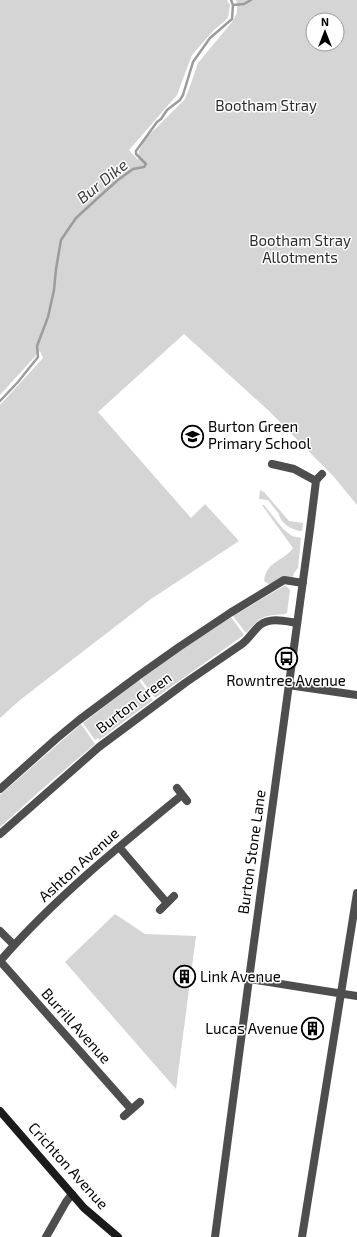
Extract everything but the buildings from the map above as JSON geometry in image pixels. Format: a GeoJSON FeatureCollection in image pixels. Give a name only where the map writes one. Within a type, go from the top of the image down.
{"type":"FeatureCollection","features":[{"type":"Feature","properties":{"kind":"street"},"geometry":{"type":"LineString","coordinates":[[272,464],[294,469],[316,481],[322,474]]}},
{"type":"Feature","properties":{"kind":"street","name":"Burton Stone Lane"},"geometry":{"type":"LineString","coordinates":[[215,1237],[316,481]]}},
{"type":"Feature","properties":{"kind":"street","name":"Burton Green"},"geometry":{"type":"LineString","coordinates":[[0,789],[79,720],[179,646],[284,580],[303,583]]}},
{"type":"Feature","properties":{"kind":"street","name":"Burton Green"},"geometry":{"type":"LineString","coordinates":[[0,834],[91,753],[185,683],[242,644],[260,626],[273,620],[297,623]]}},
{"type":"Feature","properties":{"kind":"street"},"geometry":{"type":"LineString","coordinates":[[288,685],[357,693]]}},
{"type":"Feature","properties":{"kind":"street","name":"Ashton Avenue"},"geometry":{"type":"LineString","coordinates":[[0,961],[47,912],[119,847],[182,795]]}},
{"type":"Feature","properties":{"kind":"street"},"geometry":{"type":"LineString","coordinates":[[119,847],[167,903]]}},
{"type":"Feature","properties":{"kind":"street"},"geometry":{"type":"LineString","coordinates":[[302,1237],[357,893]]}},
{"type":"Feature","properties":{"kind":"street"},"geometry":{"type":"LineString","coordinates":[[160,910],[174,896]]}},
{"type":"Feature","properties":{"kind":"street"},"geometry":{"type":"LineString","coordinates":[[0,932],[14,945]]}},
{"type":"Feature","properties":{"kind":"street","name":"Burrill Avenue"},"geometry":{"type":"LineString","coordinates":[[0,961],[131,1110]]}},
{"type":"Feature","properties":{"kind":"street"},"geometry":{"type":"LineString","coordinates":[[249,979],[357,996]]}},
{"type":"Feature","properties":{"kind":"street"},"geometry":{"type":"LineString","coordinates":[[124,1116],[140,1102]]}},
{"type":"Feature","properties":{"kind":"street","name":"Crichton Avenue"},"geometry":{"type":"LineString","coordinates":[[0,1111],[84,1208],[118,1237]]}},
{"type":"Feature","properties":{"kind":"street"},"geometry":{"type":"LineString","coordinates":[[46,1237],[72,1194]]}},
{"type":"Feature","properties":{"kind":"green space"},"geometry":{"type":"Polygon","coordinates":[[[0,0],[227,0],[230,5],[228,18],[214,30],[192,55],[177,95],[129,150],[138,160],[139,151],[145,139],[185,99],[198,63],[232,22],[237,13],[236,0],[357,0],[357,505],[334,477],[268,410],[184,334],[98,412],[191,518],[205,504],[239,541],[151,599],[20,700],[0,718],[0,405],[43,358],[40,351],[0,395],[0,0]]]}},
{"type":"Feature","properties":{"kind":"green space"},"geometry":{"type":"Polygon","coordinates":[[[260,490],[264,492],[289,521],[303,523],[302,531],[295,530],[284,523],[268,500],[259,499],[260,490]]]}},
{"type":"Feature","properties":{"kind":"green space"},"geometry":{"type":"Polygon","coordinates":[[[262,505],[264,505],[283,529],[292,536],[301,538],[298,568],[293,577],[280,579],[270,585],[264,581],[268,569],[289,553],[293,548],[262,505]]]}},
{"type":"Feature","properties":{"kind":"green space"},"geometry":{"type":"Polygon","coordinates":[[[286,586],[290,590],[287,613],[270,615],[262,618],[246,633],[233,616],[286,586]]]}},
{"type":"Feature","properties":{"kind":"green space"},"geometry":{"type":"Polygon","coordinates":[[[231,617],[244,635],[155,698],[141,679],[231,617]]]}},
{"type":"Feature","properties":{"kind":"green space"},"geometry":{"type":"Polygon","coordinates":[[[139,680],[153,700],[99,740],[98,738],[95,740],[83,723],[139,680]]]}},
{"type":"Feature","properties":{"kind":"green space"},"geometry":{"type":"Polygon","coordinates":[[[81,724],[95,744],[0,827],[0,795],[81,724]]]}},
{"type":"Feature","properties":{"kind":"green space"},"geometry":{"type":"Polygon","coordinates":[[[115,914],[145,934],[196,936],[176,1089],[65,962],[115,914]]]}},
{"type":"Feature","properties":{"kind":"waterway","name":"Bur Dike"},"geometry":{"type":"LineString","coordinates":[[0,401],[18,382],[38,357],[37,346],[48,317],[54,290],[61,240],[76,218],[118,180],[133,169],[144,167],[146,164],[136,154],[136,151],[167,110],[180,100],[183,95],[193,62],[210,38],[232,19],[233,5],[231,0]]}},
{"type":"Feature","properties":{"kind":"waterway"},"geometry":{"type":"LineString","coordinates":[[233,5],[244,4],[251,0]]}},
{"type":"Feature","properties":{"kind":"place","name":"Burton Green Primary School"},"geometry":{"type":"Point","coordinates":[192,436]}},
{"type":"Feature","properties":{"kind":"place","name":"Rowntree Avenue"},"geometry":{"type":"Point","coordinates":[286,658]}},
{"type":"Feature","properties":{"kind":"place","name":"Link Avenue"},"geometry":{"type":"Point","coordinates":[185,977]}},
{"type":"Feature","properties":{"kind":"place","name":"Lucas Avenue"},"geometry":{"type":"Point","coordinates":[313,1029]}},
{"type":"Feature","properties":{"kind":"park label","name":"Bootham Stray"},"geometry":{"type":"Point","coordinates":[266,106]}},
{"type":"Feature","properties":{"kind":"park label","name":"Bootham Stray Allotments"},"geometry":{"type":"Point","coordinates":[300,250]}}]}
